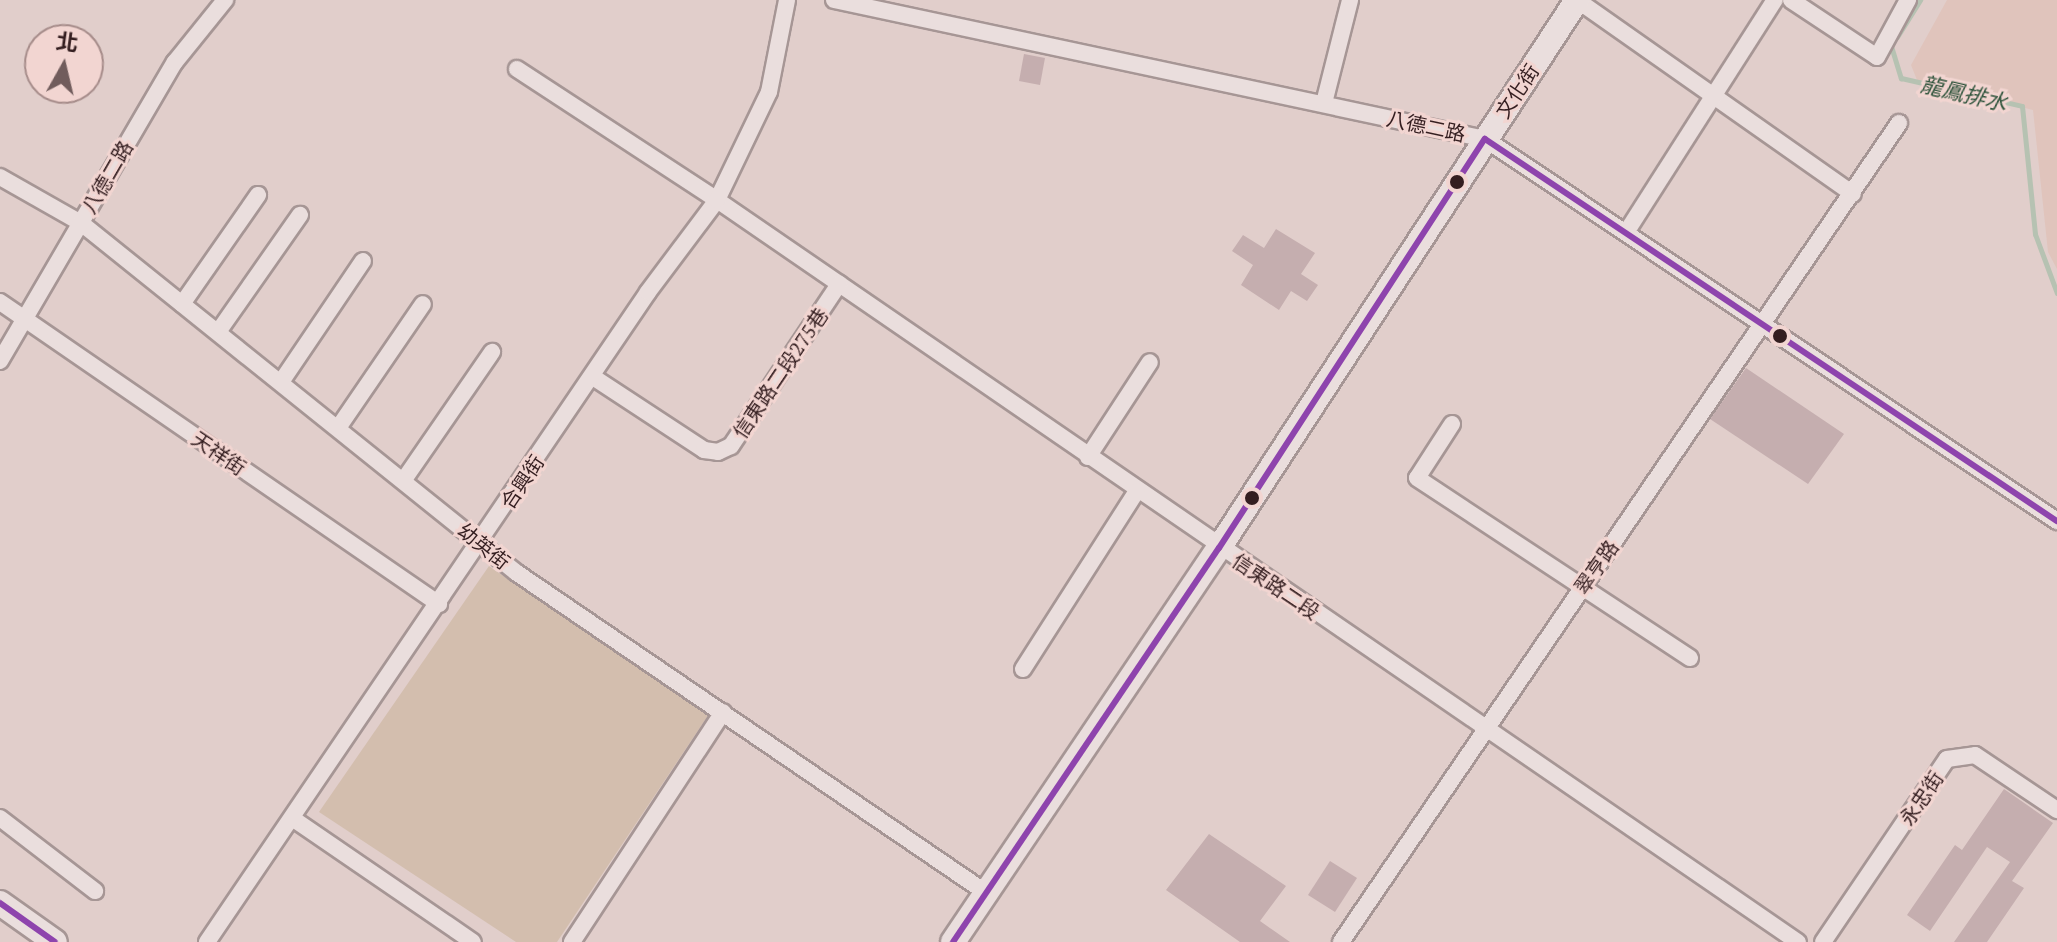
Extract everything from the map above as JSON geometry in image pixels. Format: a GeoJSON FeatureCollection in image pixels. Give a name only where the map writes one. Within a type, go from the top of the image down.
{"type":"FeatureCollection","features":[{"type":"Feature","properties":{"kind":"street","name":"八德二路"},"geometry":{"type":"LineString","coordinates":[[0,361],[175,62],[225,0]]}},
{"type":"Feature","properties":{"kind":"street","name":"合興街"},"geometry":{"type":"LineString","coordinates":[[207,942],[717,200],[769,92],[787,0]]}},
{"type":"Feature","properties":{"kind":"street","name":"八德二路"},"geometry":{"type":"LineString","coordinates":[[834,0],[1485,139],[2057,521]]}},
{"type":"Feature","properties":{"kind":"street"},"geometry":{"type":"LineString","coordinates":[[1324,103],[1350,0]]}},
{"type":"Feature","properties":{"kind":"street"},"geometry":{"type":"LineString","coordinates":[[1577,0],[1716,93],[1853,194]]}},
{"type":"Feature","properties":{"kind":"street","name":"文化街"},"geometry":{"type":"LineString","coordinates":[[953,942],[1219,548],[1577,0]]}},
{"type":"Feature","properties":{"kind":"street"},"geometry":{"type":"LineString","coordinates":[[1627,231],[1775,0]]}},
{"type":"Feature","properties":{"kind":"street"},"geometry":{"type":"LineString","coordinates":[[1791,0],[1877,57],[1908,0]]}},
{"type":"Feature","properties":{"kind":"street","name":"信東路二段"},"geometry":{"type":"LineString","coordinates":[[517,69],[717,200],[1219,548],[1489,727],[1798,942]]}},
{"type":"Feature","properties":{"kind":"street","name":"翠亨路"},"geometry":{"type":"LineString","coordinates":[[1341,942],[1582,586],[1765,326],[1899,123]]}},
{"type":"Feature","properties":{"kind":"street","name":"幼英街"},"geometry":{"type":"LineString","coordinates":[[0,177],[81,223],[480,543],[985,892]]}},
{"type":"Feature","properties":{"kind":"street"},"geometry":{"type":"LineString","coordinates":[[182,304],[258,195]]}},
{"type":"Feature","properties":{"kind":"street"},"geometry":{"type":"LineString","coordinates":[[218,332],[300,215]]}},
{"type":"Feature","properties":{"kind":"street"},"geometry":{"type":"LineString","coordinates":[[281,382],[363,261]]}},
{"type":"Feature","properties":{"kind":"street","name":"信東路二段275巷"},"geometry":{"type":"LineString","coordinates":[[593,377],[704,450],[718,452],[731,446],[839,284]]}},
{"type":"Feature","properties":{"kind":"street","name":"天祥街"},"geometry":{"type":"LineString","coordinates":[[0,302],[439,604]]}},
{"type":"Feature","properties":{"kind":"street"},"geometry":{"type":"LineString","coordinates":[[338,428],[423,304]]}},
{"type":"Feature","properties":{"kind":"street"},"geometry":{"type":"LineString","coordinates":[[403,481],[492,352]]}},
{"type":"Feature","properties":{"kind":"street"},"geometry":{"type":"LineString","coordinates":[[1088,457],[1150,362]]}},
{"type":"Feature","properties":{"kind":"street"},"geometry":{"type":"LineString","coordinates":[[1452,424],[1417,478],[1690,658]]}},
{"type":"Feature","properties":{"kind":"street"},"geometry":{"type":"LineString","coordinates":[[1023,669],[1137,491]]}},
{"type":"Feature","properties":{"kind":"street"},"geometry":{"type":"LineString","coordinates":[[572,942],[723,712]]}},
{"type":"Feature","properties":{"kind":"street","name":"永忠街"},"geometry":{"type":"LineString","coordinates":[[1823,942],[1947,759],[1975,755],[2057,810]]}},
{"type":"Feature","properties":{"kind":"street"},"geometry":{"type":"LineString","coordinates":[[0,818],[95,891]]}},
{"type":"Feature","properties":{"kind":"street"},"geometry":{"type":"LineString","coordinates":[[292,818],[473,942]]}},
{"type":"Feature","properties":{"kind":"street"},"geometry":{"type":"LineString","coordinates":[[0,903],[55,942]]}},
{"type":"Feature","properties":{"kind":"shaded area"},"geometry":{"type":"Polygon","coordinates":[[[1947,0],[2057,0],[2057,269],[2048,252],[2033,110],[1917,80],[1911,65],[1947,0]]]}},
{"type":"Feature","properties":{"kind":"shaded area"},"geometry":{"type":"Polygon","coordinates":[[[489,566],[709,714],[557,942],[516,942],[319,812],[489,566]]]}},
{"type":"Feature","properties":{"kind":"building"},"geometry":{"type":"Polygon","coordinates":[[[1024,54],[1045,58],[1040,85],[1019,81],[1024,54]]]}},
{"type":"Feature","properties":{"kind":"building"},"geometry":{"type":"Polygon","coordinates":[[[1276,229],[1315,253],[1301,274],[1318,285],[1307,301],[1291,291],[1279,310],[1241,285],[1253,265],[1232,251],[1243,235],[1264,248],[1276,229]]]}},
{"type":"Feature","properties":{"kind":"building"},"geometry":{"type":"Polygon","coordinates":[[[1746,368],[1844,434],[1808,484],[1710,419],[1746,368]]]}},
{"type":"Feature","properties":{"kind":"building"},"geometry":{"type":"Polygon","coordinates":[[[2004,789],[2053,823],[2012,881],[2024,888],[1987,942],[1954,942],[2010,862],[1987,847],[1930,931],[1907,915],[1955,845],[1962,850],[2004,789]]]}},
{"type":"Feature","properties":{"kind":"building"},"geometry":{"type":"Polygon","coordinates":[[[1209,834],[1286,886],[1260,921],[1290,942],[1240,942],[1166,890],[1209,834]]]}},
{"type":"Feature","properties":{"kind":"building"},"geometry":{"type":"Polygon","coordinates":[[[1330,861],[1357,878],[1335,912],[1308,895],[1330,861]]]}},
{"type":"Feature","properties":{"kind":"waterway","name":"龍鳳排水"},"geometry":{"type":"LineString","coordinates":[[1897,37],[1920,0]]}},
{"type":"Feature","properties":{"kind":"waterway","name":"龍鳳排水"},"geometry":{"type":"LineString","coordinates":[[1891,46],[1901,78],[2022,106],[2035,234],[2057,293]]}},
{"type":"Feature","properties":{"kind":"transit line"},"geometry":{"type":"LineString","coordinates":[[1485,139],[2057,521]]}},
{"type":"Feature","properties":{"kind":"transit line"},"geometry":{"type":"LineString","coordinates":[[953,942],[1219,548],[1485,139]]}},
{"type":"Feature","properties":{"kind":"transit line"},"geometry":{"type":"LineString","coordinates":[[0,903],[55,942]]}}]}
